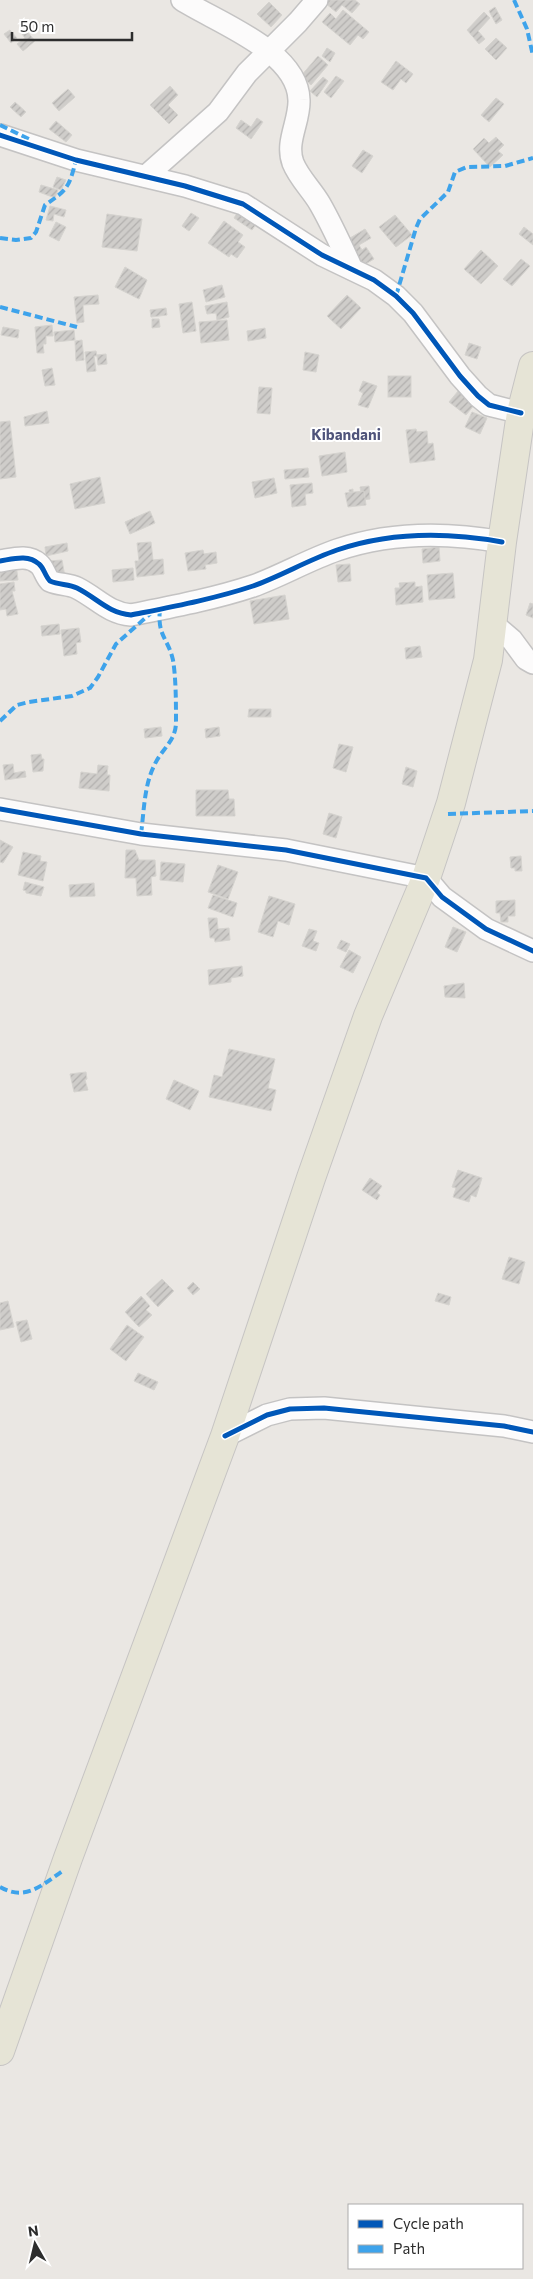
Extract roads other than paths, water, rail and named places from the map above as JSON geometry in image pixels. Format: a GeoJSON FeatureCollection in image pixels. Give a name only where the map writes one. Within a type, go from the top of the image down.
{"type":"FeatureCollection","features":[{"type":"Feature","properties":{"kind":"main road"},"geometry":{"type":"LineString","coordinates":[[0,2051],[64,1870],[224,1436],[368,1016],[426,878],[451,804],[488,660],[502,542],[521,413],[533,366]]}},
{"type":"Feature","properties":{"kind":"street"},"geometry":{"type":"LineString","coordinates":[[182,0],[216,18],[270,52],[284,66],[294,80],[299,93],[299,107],[291,138],[290,152],[293,163],[320,202],[352,269]]}},
{"type":"Feature","properties":{"kind":"street"},"geometry":{"type":"LineString","coordinates":[[146,176],[218,112],[247,74],[270,52],[317,0]]}},
{"type":"Feature","properties":{"kind":"street"},"geometry":{"type":"LineString","coordinates":[[0,135],[76,160],[146,176],[243,204],[322,255],[352,269],[388,290],[413,313],[460,376],[478,396],[495,407],[521,413]]}},
{"type":"Feature","properties":{"kind":"street"},"geometry":{"type":"LineString","coordinates":[[0,561],[23,558],[32,560],[40,565],[50,581],[77,588],[108,609],[119,614],[131,615],[252,586],[338,550],[374,541],[428,534],[471,536],[502,542]]}},
{"type":"Feature","properties":{"kind":"street"},"geometry":{"type":"LineString","coordinates":[[492,623],[512,640],[526,658],[533,663]]}},
{"type":"Feature","properties":{"kind":"street"},"geometry":{"type":"LineString","coordinates":[[0,809],[141,834],[286,850],[426,878],[442,897],[486,928],[533,951]]}},
{"type":"Feature","properties":{"kind":"street"},"geometry":{"type":"LineString","coordinates":[[224,1436],[267,1415],[290,1409],[324,1408],[504,1426],[533,1432]]}},
{"type":"Feature","properties":{"kind":"district","name":"Kibandani"},"geometry":{"type":"Point","coordinates":[346,435]}}]}
